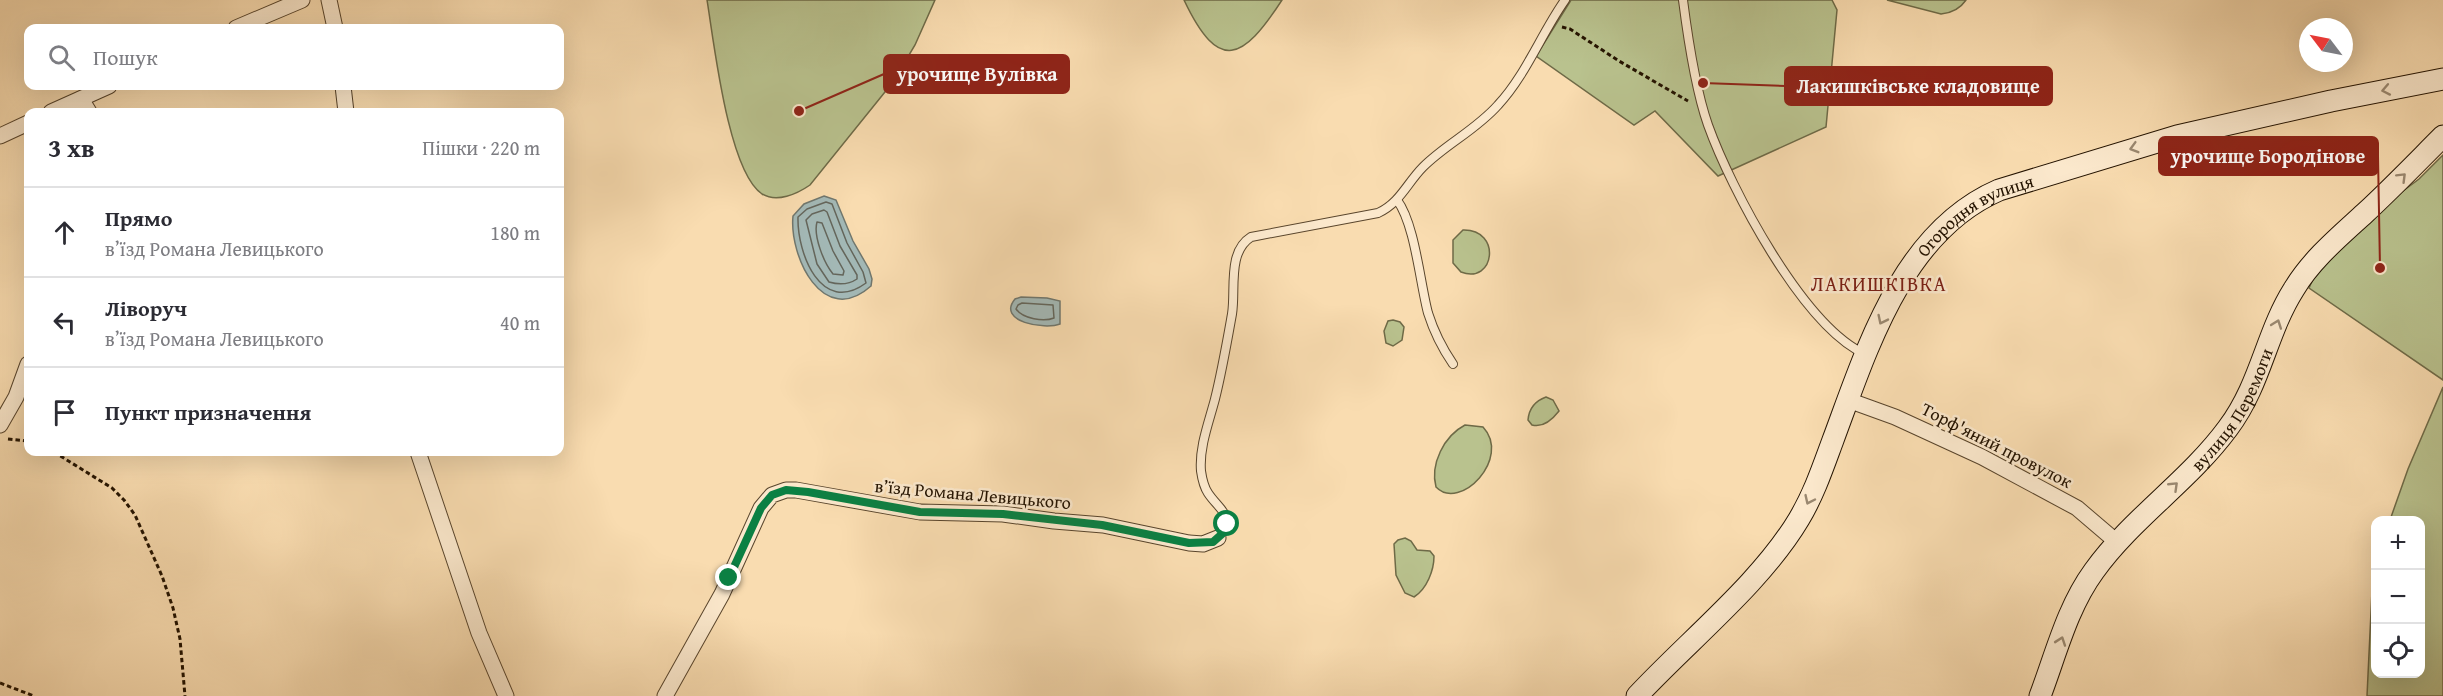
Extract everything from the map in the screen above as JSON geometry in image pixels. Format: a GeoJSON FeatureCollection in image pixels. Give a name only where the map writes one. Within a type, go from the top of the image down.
{"type":"FeatureCollection","features":[{"type":"Feature","properties":{"kind":"street"},"geometry":{"type":"LineString","coordinates":[[245,24],[302,0]]}},
{"type":"Feature","properties":{"kind":"street"},"geometry":{"type":"LineString","coordinates":[[329,0],[334,24]]}},
{"type":"Feature","properties":{"kind":"street","name":"Огородня вулиця"},"geometry":{"type":"LineString","coordinates":[[1637,696],[1758,572],[1790,533],[1816,486],[1866,355],[1891,302],[1918,257],[1951,219],[1988,194],[2166,138],[2331,101],[2443,79]]}},
{"type":"Feature","properties":{"kind":"street"},"geometry":{"type":"LineString","coordinates":[[60,108],[101,90]]}},
{"type":"Feature","properties":{"kind":"street"},"geometry":{"type":"LineString","coordinates":[[343,90],[346,108]]}},
{"type":"Feature","properties":{"kind":"street"},"geometry":{"type":"LineString","coordinates":[[81,99],[87,108]]}},
{"type":"Feature","properties":{"kind":"street"},"geometry":{"type":"LineString","coordinates":[[0,136],[24,125]]}},
{"type":"Feature","properties":{"kind":"street","name":"вулиця Перемоги"},"geometry":{"type":"LineString","coordinates":[[2040,696],[2078,597],[2094,570],[2209,451],[2232,422],[2251,391],[2284,306],[2307,270],[2443,136]]}},
{"type":"Feature","properties":{"kind":"street"},"geometry":{"type":"LineString","coordinates":[[0,425],[16,397],[24,375]]}},
{"type":"Feature","properties":{"kind":"street","name":"Торф'яний провулок"},"geometry":{"type":"LineString","coordinates":[[1848,400],[1896,417],[1982,457],[2077,508],[2118,543]]}},
{"type":"Feature","properties":{"kind":"street"},"geometry":{"type":"LineString","coordinates":[[419,456],[479,633],[506,696]]}},
{"type":"Feature","properties":{"kind":"street","name":"в’їзд Романа Левицького"},"geometry":{"type":"LineString","coordinates":[[664,696],[722,594],[766,500],[778,492],[786,490],[808,492],[920,512],[1003,514],[1091,524],[1189,543],[1203,544],[1218,538]]}},
{"type":"Feature","properties":{"kind":"lane"},"geometry":{"type":"LineString","coordinates":[[1218,538],[1225,529],[1227,520],[1224,511],[1205,488],[1201,468],[1230,321],[1235,261],[1239,249],[1251,237],[1378,213],[1398,200],[1424,166],[1472,129],[1499,104],[1516,82],[1565,0]]}},
{"type":"Feature","properties":{"kind":"lane"},"geometry":{"type":"LineString","coordinates":[[1683,0],[1704,112],[1715,142],[1750,213],[1805,302],[1839,339],[1866,355]]}},
{"type":"Feature","properties":{"kind":"lane"},"geometry":{"type":"LineString","coordinates":[[1398,200],[1403,208],[1413,243],[1428,312],[1441,345],[1453,364]]}},
{"type":"Feature","properties":{"kind":"path"},"geometry":{"type":"LineString","coordinates":[[1548,26],[1570,29],[1641,74],[1677,93],[1704,112]]}},
{"type":"Feature","properties":{"kind":"path"},"geometry":{"type":"LineString","coordinates":[[0,439],[24,441]]}},
{"type":"Feature","properties":{"kind":"path"},"geometry":{"type":"LineString","coordinates":[[60,456],[112,488],[135,515],[162,576],[173,608],[181,645],[185,696]]}},
{"type":"Feature","properties":{"kind":"path"},"geometry":{"type":"LineString","coordinates":[[0,683],[34,696]]}},
{"type":"Feature","properties":{"kind":"green space"},"geometry":{"type":"Polygon","coordinates":[[[707,0],[935,0],[915,45],[893,82],[810,185],[793,194],[774,198],[762,194],[750,181],[740,160],[724,104],[707,0]]]}},
{"type":"Feature","properties":{"kind":"green space"},"geometry":{"type":"Polygon","coordinates":[[[1184,0],[1282,0],[1255,36],[1243,46],[1231,50],[1220,48],[1209,40],[1184,0]]]}},
{"type":"Feature","properties":{"kind":"green space"},"geometry":{"type":"Polygon","coordinates":[[[1571,0],[1832,0],[1837,10],[1826,127],[1718,176],[1655,111],[1634,125],[1536,56],[1571,0]]]}},
{"type":"Feature","properties":{"kind":"green space"},"geometry":{"type":"Polygon","coordinates":[[[1887,0],[1966,0],[1955,10],[1941,14],[1887,0]]]}},
{"type":"Feature","properties":{"kind":"green space"},"geometry":{"type":"Polygon","coordinates":[[[2443,155],[2443,380],[2309,288],[2327,248],[2419,179],[2443,155]]]}},
{"type":"Feature","properties":{"kind":"green space"},"geometry":{"type":"Polygon","coordinates":[[[1463,230],[1476,232],[1484,238],[1488,246],[1487,264],[1481,271],[1472,274],[1461,272],[1453,263],[1453,240],[1463,230]]]}},
{"type":"Feature","properties":{"kind":"green space"},"geometry":{"type":"Polygon","coordinates":[[[1388,321],[1400,322],[1404,327],[1402,340],[1393,346],[1386,343],[1384,331],[1388,321]]]}},
{"type":"Feature","properties":{"kind":"green space"},"geometry":{"type":"Polygon","coordinates":[[[2443,387],[2443,696],[2367,696],[2371,612],[2371,678],[2425,678],[2425,516],[2391,516],[2408,469],[2443,387]]]}},
{"type":"Feature","properties":{"kind":"green space"},"geometry":{"type":"Polygon","coordinates":[[[1546,397],[1553,400],[1559,411],[1547,422],[1532,425],[1528,420],[1531,409],[1546,397]]]}},
{"type":"Feature","properties":{"kind":"green space"},"geometry":{"type":"Polygon","coordinates":[[[1465,425],[1483,427],[1490,440],[1491,453],[1487,466],[1469,487],[1458,493],[1446,493],[1436,487],[1437,460],[1445,443],[1465,425]]]}},
{"type":"Feature","properties":{"kind":"green space"},"geometry":{"type":"Polygon","coordinates":[[[1405,538],[1411,541],[1417,550],[1430,551],[1434,556],[1429,579],[1419,594],[1414,597],[1405,593],[1396,575],[1394,544],[1405,538]]]}},
{"type":"Feature","properties":{"kind":"water"},"geometry":{"type":"Polygon","coordinates":[[[824,196],[836,200],[872,279],[871,286],[854,297],[838,299],[824,293],[812,282],[797,250],[793,232],[793,216],[804,204],[824,196]]]}},
{"type":"Feature","properties":{"kind":"water"},"geometry":{"type":"Polygon","coordinates":[[[1021,297],[1060,301],[1060,324],[1034,325],[1017,319],[1011,307],[1015,299],[1021,297]]]}},
{"type":"Feature","properties":{"kind":"place","name":"Лакишківське кладовище"},"geometry":{"type":"Point","coordinates":[1703,83]}},
{"type":"Feature","properties":{"kind":"place","name":"урочище Вулівка"},"geometry":{"type":"Point","coordinates":[799,111]}},
{"type":"Feature","properties":{"kind":"place","name":"урочище Бородінове"},"geometry":{"type":"Point","coordinates":[2380,268]}},
{"type":"Feature","properties":{"kind":"district","name":"ЛАКИШКІВКА"},"geometry":{"type":"Point","coordinates":[1879,283]}},
{"type":"Feature","properties":{"kind":"route"},"geometry":{"type":"LineString","coordinates":[[729,578],[747,535],[766,500],[786,490],[920,512],[1003,514],[1102,525],[1189,543],[1213,542],[1222,534],[1227,524]]}}]}
